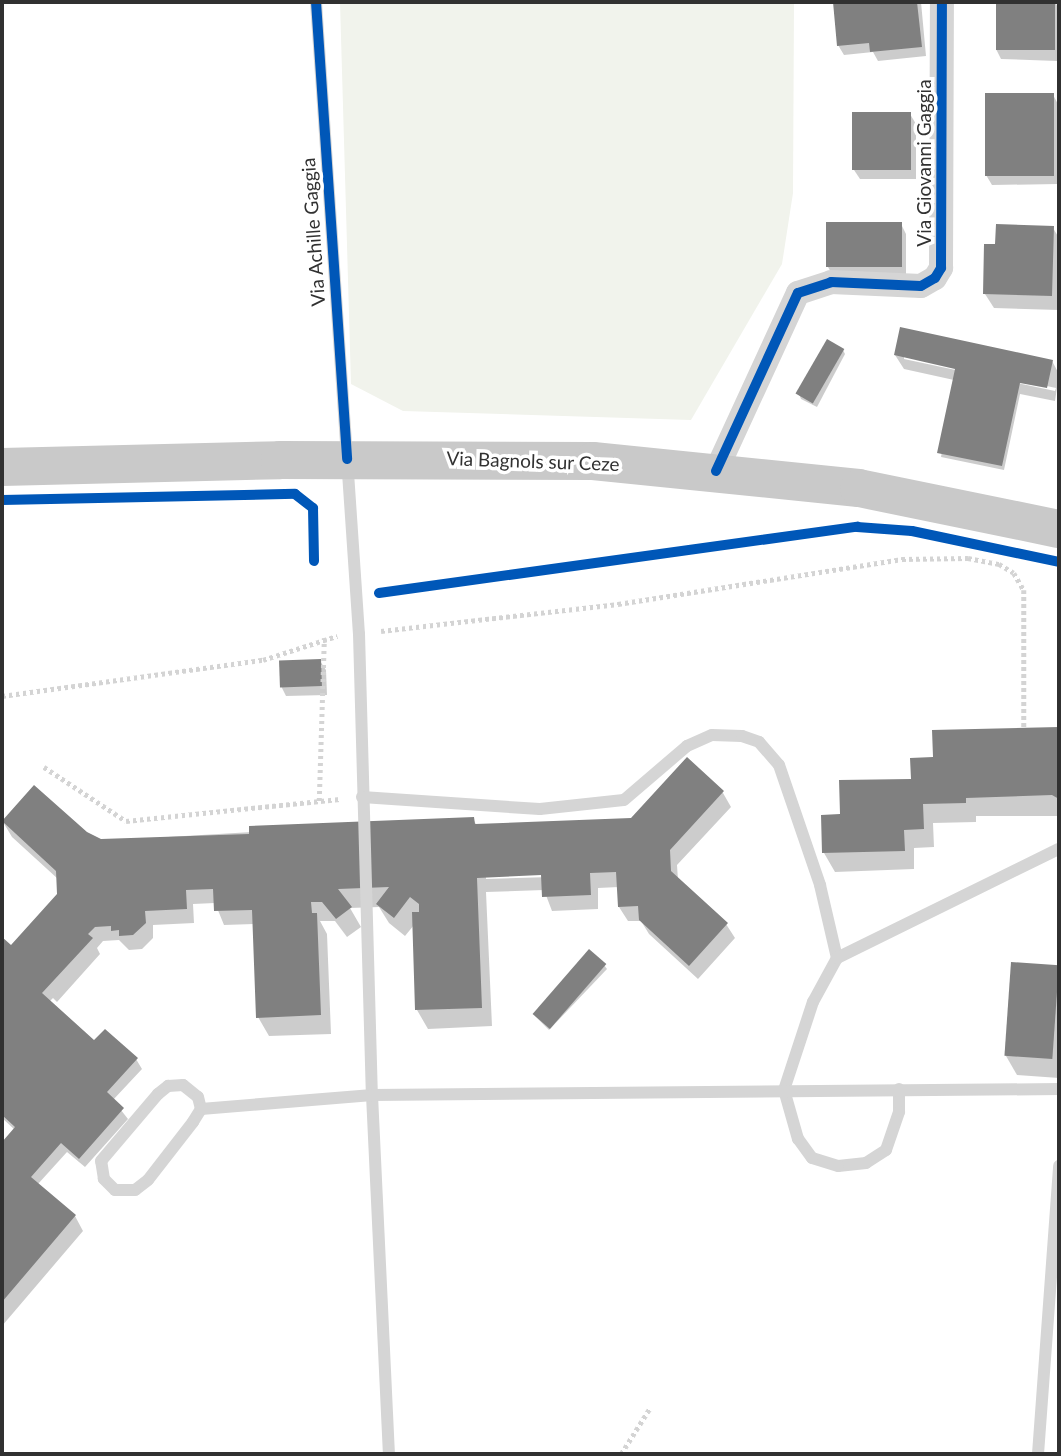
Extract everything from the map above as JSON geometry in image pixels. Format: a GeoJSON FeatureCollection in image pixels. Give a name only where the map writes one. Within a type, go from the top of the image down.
{"type":"FeatureCollection","features":[{"type":"Feature","properties":{"kind":"main road","name":"Via Bagnols sur Ceze"},"geometry":{"type":"LineString","coordinates":[[2,467],[523,458],[716,471],[859,488],[1059,529]]}},
{"type":"Feature","properties":{"kind":"street","name":"Via Giovanni Gaggia"},"geometry":{"type":"LineString","coordinates":[[716,471],[798,293],[831,282],[921,286],[935,278],[941,268],[942,2]]}},
{"type":"Feature","properties":{"kind":"lane","name":"Via Achille Gaggia"},"geometry":{"type":"LineString","coordinates":[[316,2],[359,634],[372,1095],[389,1454]]}},
{"type":"Feature","properties":{"kind":"lane"},"geometry":{"type":"LineString","coordinates":[[362,797],[540,809],[624,800],[687,746],[712,735],[742,736],[759,742],[779,765],[820,886],[837,958]]}},
{"type":"Feature","properties":{"kind":"lane"},"geometry":{"type":"LineString","coordinates":[[899,1089],[899,1112],[886,1150],[866,1163],[838,1166],[813,1158],[798,1139],[784,1090],[813,1002],[837,958],[1059,849]]}},
{"type":"Feature","properties":{"kind":"lane"},"geometry":{"type":"LineString","coordinates":[[201,1109],[198,1097],[183,1085],[168,1086],[102,1161],[104,1179],[115,1189],[135,1190],[148,1180],[201,1109],[372,1095],[1059,1089]]}},
{"type":"Feature","properties":{"kind":"lane"},"geometry":{"type":"LineString","coordinates":[[1038,1454],[1059,1167]]}},
{"type":"Feature","properties":{"kind":"path"},"geometry":{"type":"LineString","coordinates":[[2,696],[263,660],[324,638],[618,604],[949,555],[999,564],[1014,573],[1024,590],[1024,728]]}},
{"type":"Feature","properties":{"kind":"path"},"geometry":{"type":"LineString","coordinates":[[319,801],[324,638]]}},
{"type":"Feature","properties":{"kind":"path"},"geometry":{"type":"LineString","coordinates":[[44,767],[126,821],[362,797]]}},
{"type":"Feature","properties":{"kind":"path"},"geometry":{"type":"LineString","coordinates":[[621,1454],[650,1408]]}},
{"type":"Feature","properties":{"kind":"shaded area"},"geometry":{"type":"Polygon","coordinates":[[[340,2],[794,2],[793,193],[782,264],[691,420],[403,411],[351,384],[340,2]]]}},
{"type":"Feature","properties":{"kind":"building"},"geometry":{"type":"Polygon","coordinates":[[[833,2],[917,2],[922,47],[870,52],[869,43],[837,46],[833,2]]]}},
{"type":"Feature","properties":{"kind":"building"},"geometry":{"type":"Polygon","coordinates":[[[996,2],[1055,2],[1055,50],[996,50],[996,2]]]}},
{"type":"Feature","properties":{"kind":"building"},"geometry":{"type":"Polygon","coordinates":[[[985,93],[1054,93],[1054,176],[985,176],[985,93]]]}},
{"type":"Feature","properties":{"kind":"building"},"geometry":{"type":"Polygon","coordinates":[[[852,112],[911,112],[911,170],[852,170],[852,112]]]}},
{"type":"Feature","properties":{"kind":"building"},"geometry":{"type":"Polygon","coordinates":[[[826,222],[902,222],[902,267],[826,267],[826,222]]]}},
{"type":"Feature","properties":{"kind":"building"},"geometry":{"type":"Polygon","coordinates":[[[996,224],[1054,226],[1052,296],[983,294],[984,244],[995,244],[996,224]]]}},
{"type":"Feature","properties":{"kind":"building"},"geometry":{"type":"Polygon","coordinates":[[[900,327],[1053,360],[1047,388],[1020,383],[1002,466],[937,453],[955,369],[894,355],[900,327]]]}},
{"type":"Feature","properties":{"kind":"building"},"geometry":{"type":"Polygon","coordinates":[[[827,339],[844,349],[813,404],[796,394],[827,339]]]}},
{"type":"Feature","properties":{"kind":"building"},"geometry":{"type":"Polygon","coordinates":[[[321,659],[322,686],[280,687],[279,660],[321,659]]]}},
{"type":"Feature","properties":{"kind":"building"},"geometry":{"type":"Polygon","coordinates":[[[1059,727],[1059,799],[1052,795],[966,798],[966,803],[923,804],[924,829],[904,830],[905,851],[822,853],[821,815],[840,814],[839,780],[911,779],[910,758],[933,757],[932,730],[1059,727]]]}},
{"type":"Feature","properties":{"kind":"building"},"geometry":{"type":"Polygon","coordinates":[[[687,757],[724,791],[670,850],[671,871],[728,923],[689,966],[639,920],[638,906],[618,907],[616,872],[590,873],[591,895],[542,897],[541,875],[477,878],[482,1008],[415,1010],[412,912],[419,912],[419,904],[410,897],[394,918],[376,904],[389,887],[338,889],[352,907],[336,919],[322,902],[311,902],[312,913],[317,913],[321,1015],[256,1018],[252,910],[214,911],[213,889],[186,890],[187,909],[145,911],[146,923],[133,935],[119,936],[119,930],[111,931],[111,926],[95,927],[88,934],[93,938],[42,993],[94,1040],[105,1029],[138,1058],[107,1092],[124,1108],[79,1159],[61,1143],[31,1177],[76,1215],[2,1302],[2,1142],[15,1127],[2,1115],[2,937],[11,945],[57,894],[56,871],[2,821],[34,785],[87,832],[101,839],[249,834],[249,826],[474,817],[475,824],[631,818],[687,757]]]}},
{"type":"Feature","properties":{"kind":"building"},"geometry":{"type":"Polygon","coordinates":[[[589,949],[606,964],[550,1029],[533,1014],[589,949]]]}},
{"type":"Feature","properties":{"kind":"building"},"geometry":{"type":"Polygon","coordinates":[[[1011,962],[1059,965],[1052,1059],[1004,1056],[1011,962]]]}},
{"type":"Feature","properties":{"kind":"cycle path"},"geometry":{"type":"LineString","coordinates":[[316,2],[347,459]]}},
{"type":"Feature","properties":{"kind":"cycle path"},"geometry":{"type":"LineString","coordinates":[[716,471],[798,293],[831,282],[921,286],[935,278],[941,268],[942,2]]}},
{"type":"Feature","properties":{"kind":"cycle path"},"geometry":{"type":"LineString","coordinates":[[2,500],[295,494],[313,508],[314,561]]}},
{"type":"Feature","properties":{"kind":"cycle path"},"geometry":{"type":"LineString","coordinates":[[379,593],[857,527],[912,531],[1059,562]]}}]}
